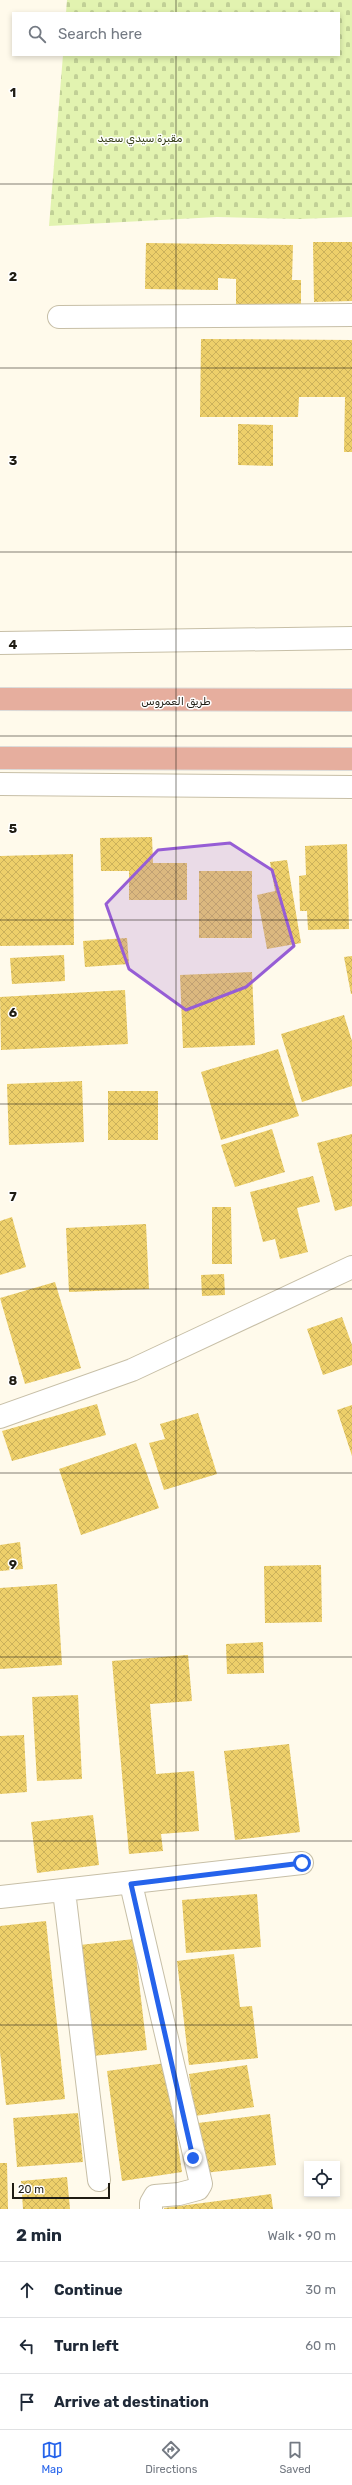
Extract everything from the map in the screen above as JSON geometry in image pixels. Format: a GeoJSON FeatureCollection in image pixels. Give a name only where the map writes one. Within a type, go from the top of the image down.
{"type":"FeatureCollection","features":[{"type":"Feature","properties":{"kind":"main road","name":"طريق العمروس"},"geometry":{"type":"LineString","coordinates":[[0,699],[352,700]]}},
{"type":"Feature","properties":{"kind":"main road"},"geometry":{"type":"LineString","coordinates":[[0,758],[352,759]]}},
{"type":"Feature","properties":{"kind":"street"},"geometry":{"type":"LineString","coordinates":[[59,317],[352,315]]}},
{"type":"Feature","properties":{"kind":"street"},"geometry":{"type":"LineString","coordinates":[[0,643],[352,638]]}},
{"type":"Feature","properties":{"kind":"street"},"geometry":{"type":"LineString","coordinates":[[0,784],[352,787]]}},
{"type":"Feature","properties":{"kind":"street"},"geometry":{"type":"LineString","coordinates":[[0,1417],[132,1370],[352,1267]]}},
{"type":"Feature","properties":{"kind":"street"},"geometry":{"type":"LineString","coordinates":[[0,1897],[131,1884],[302,1863]]}},
{"type":"Feature","properties":{"kind":"street"},"geometry":{"type":"LineString","coordinates":[[131,1884],[200,2184],[198,2189],[179,2194],[155,2196],[151,2204],[151,2209]]}},
{"type":"Feature","properties":{"kind":"street"},"geometry":{"type":"LineString","coordinates":[[64,1891],[99,2180]]}},
{"type":"Feature","properties":{"kind":"highlighted area"},"geometry":{"type":"Polygon","coordinates":[[[230,843],[272,870],[294,946],[246,987],[186,1010],[129,969],[106,904],[158,850],[230,843]]]}},
{"type":"Feature","properties":{"kind":"green space","name":"مقبرة سيدي سعيد"},"geometry":{"type":"Polygon","coordinates":[[[67,0],[352,0],[352,217],[299,219],[217,217],[49,226],[63,56],[340,56],[340,12],[66,12],[67,0]]]}},
{"type":"Feature","properties":{"kind":"building"},"geometry":{"type":"Polygon","coordinates":[[[313,242],[352,242],[352,301],[314,302],[313,242]]]}},
{"type":"Feature","properties":{"kind":"building"},"geometry":{"type":"Polygon","coordinates":[[[146,243],[293,245],[292,280],[301,280],[301,305],[236,304],[236,279],[218,278],[218,290],[145,289],[146,243]]]}},
{"type":"Feature","properties":{"kind":"building"},"geometry":{"type":"Polygon","coordinates":[[[201,339],[352,340],[352,452],[344,452],[345,397],[299,397],[298,417],[200,417],[201,339]]]}},
{"type":"Feature","properties":{"kind":"building"},"geometry":{"type":"Polygon","coordinates":[[[238,424],[273,425],[273,466],[238,465],[238,424]]]}},
{"type":"Feature","properties":{"kind":"building"},"geometry":{"type":"Polygon","coordinates":[[[152,837],[153,863],[187,863],[187,900],[129,900],[129,871],[101,871],[100,838],[152,837]]]}},
{"type":"Feature","properties":{"kind":"building"},"geometry":{"type":"Polygon","coordinates":[[[347,844],[349,929],[308,930],[307,911],[300,911],[299,876],[306,875],[305,846],[347,844]]]}},
{"type":"Feature","properties":{"kind":"building"},"geometry":{"type":"Polygon","coordinates":[[[73,854],[74,945],[0,946],[0,856],[73,854]]]}},
{"type":"Feature","properties":{"kind":"building"},"geometry":{"type":"Polygon","coordinates":[[[287,860],[301,943],[267,949],[257,895],[275,891],[270,862],[287,860]]]}},
{"type":"Feature","properties":{"kind":"building"},"geometry":{"type":"Polygon","coordinates":[[[199,871],[252,871],[252,938],[199,938],[199,871]]]}},
{"type":"Feature","properties":{"kind":"building"},"geometry":{"type":"Polygon","coordinates":[[[127,938],[129,964],[85,967],[83,941],[127,938]]]}},
{"type":"Feature","properties":{"kind":"building"},"geometry":{"type":"Polygon","coordinates":[[[64,955],[65,981],[12,984],[10,958],[64,955]]]}},
{"type":"Feature","properties":{"kind":"building"},"geometry":{"type":"Polygon","coordinates":[[[352,956],[352,994],[351,994],[344,957],[352,956]]]}},
{"type":"Feature","properties":{"kind":"building"},"geometry":{"type":"Polygon","coordinates":[[[252,972],[255,1045],[183,1048],[180,975],[252,972]]]}},
{"type":"Feature","properties":{"kind":"building"},"geometry":{"type":"Polygon","coordinates":[[[125,990],[128,1044],[1,1050],[0,997],[125,990]]]}},
{"type":"Feature","properties":{"kind":"building"},"geometry":{"type":"Polygon","coordinates":[[[344,1015],[352,1041],[352,1086],[302,1102],[281,1034],[344,1015]]]}},
{"type":"Feature","properties":{"kind":"building"},"geometry":{"type":"Polygon","coordinates":[[[278,1049],[299,1116],[221,1140],[201,1072],[278,1049]]]}},
{"type":"Feature","properties":{"kind":"building"},"geometry":{"type":"Polygon","coordinates":[[[82,1081],[84,1142],[9,1145],[7,1084],[82,1081]]]}},
{"type":"Feature","properties":{"kind":"building"},"geometry":{"type":"Polygon","coordinates":[[[108,1091],[158,1091],[158,1140],[108,1140],[108,1091]]]}},
{"type":"Feature","properties":{"kind":"building"},"geometry":{"type":"Polygon","coordinates":[[[272,1129],[285,1172],[235,1187],[221,1145],[272,1129]]]}},
{"type":"Feature","properties":{"kind":"building"},"geometry":{"type":"Polygon","coordinates":[[[352,1134],[352,1206],[335,1211],[317,1143],[352,1134]]]}},
{"type":"Feature","properties":{"kind":"building"},"geometry":{"type":"Polygon","coordinates":[[[313,1176],[320,1202],[297,1208],[308,1252],[280,1259],[275,1239],[263,1242],[250,1192],[313,1176]]]}},
{"type":"Feature","properties":{"kind":"building"},"geometry":{"type":"Polygon","coordinates":[[[212,1207],[231,1207],[232,1264],[212,1264],[212,1207]]]}},
{"type":"Feature","properties":{"kind":"building"},"geometry":{"type":"Polygon","coordinates":[[[12,1217],[26,1267],[0,1275],[0,1221],[12,1217]]]}},
{"type":"Feature","properties":{"kind":"building"},"geometry":{"type":"Polygon","coordinates":[[[146,1224],[149,1289],[69,1292],[66,1228],[146,1224]]]}},
{"type":"Feature","properties":{"kind":"building"},"geometry":{"type":"Polygon","coordinates":[[[224,1274],[225,1295],[202,1296],[201,1275],[224,1274]]]}},
{"type":"Feature","properties":{"kind":"building"},"geometry":{"type":"Polygon","coordinates":[[[55,1282],[81,1368],[25,1384],[0,1298],[55,1282]]]}},
{"type":"Feature","properties":{"kind":"building"},"geometry":{"type":"Polygon","coordinates":[[[342,1317],[352,1345],[352,1365],[323,1375],[307,1329],[342,1317]]]}},
{"type":"Feature","properties":{"kind":"building"},"geometry":{"type":"Polygon","coordinates":[[[97,1404],[106,1435],[12,1461],[2,1431],[97,1404]]]}},
{"type":"Feature","properties":{"kind":"building"},"geometry":{"type":"Polygon","coordinates":[[[352,1405],[352,1456],[337,1410],[352,1405]]]}},
{"type":"Feature","properties":{"kind":"building"},"geometry":{"type":"Polygon","coordinates":[[[198,1413],[217,1474],[164,1490],[149,1443],[165,1439],[160,1424],[198,1413]]]}},
{"type":"Feature","properties":{"kind":"building"},"geometry":{"type":"Polygon","coordinates":[[[136,1443],[159,1508],[81,1535],[59,1469],[136,1443]]]}},
{"type":"Feature","properties":{"kind":"building"},"geometry":{"type":"Polygon","coordinates":[[[20,1542],[23,1569],[0,1571],[0,1545],[20,1542]]]}},
{"type":"Feature","properties":{"kind":"building"},"geometry":{"type":"Polygon","coordinates":[[[321,1565],[322,1622],[265,1623],[264,1566],[321,1565]]]}},
{"type":"Feature","properties":{"kind":"building"},"geometry":{"type":"Polygon","coordinates":[[[57,1584],[62,1665],[0,1669],[0,1588],[57,1584]]]}},
{"type":"Feature","properties":{"kind":"building"},"geometry":{"type":"Polygon","coordinates":[[[263,1642],[264,1673],[227,1674],[226,1644],[263,1642]]]}},
{"type":"Feature","properties":{"kind":"building"},"geometry":{"type":"Polygon","coordinates":[[[188,1655],[192,1701],[150,1704],[156,1774],[194,1771],[199,1831],[161,1834],[163,1851],[129,1854],[112,1661],[188,1655]]]}},
{"type":"Feature","properties":{"kind":"building"},"geometry":{"type":"Polygon","coordinates":[[[78,1695],[82,1779],[37,1781],[32,1697],[78,1695]]]}},
{"type":"Feature","properties":{"kind":"building"},"geometry":{"type":"Polygon","coordinates":[[[24,1735],[27,1792],[0,1794],[0,1736],[24,1735]]]}},
{"type":"Feature","properties":{"kind":"building"},"geometry":{"type":"Polygon","coordinates":[[[289,1744],[300,1832],[235,1840],[224,1751],[289,1744]]]}},
{"type":"Feature","properties":{"kind":"building"},"geometry":{"type":"Polygon","coordinates":[[[93,1815],[99,1865],[37,1873],[31,1822],[93,1815]]]}},
{"type":"Feature","properties":{"kind":"building"},"geometry":{"type":"Polygon","coordinates":[[[257,1894],[261,1947],[186,1953],[182,1900],[257,1894]]]}},
{"type":"Feature","properties":{"kind":"building"},"geometry":{"type":"Polygon","coordinates":[[[46,1921],[65,2099],[6,2105],[0,2052],[0,1926],[46,1921]]]}},
{"type":"Feature","properties":{"kind":"building"},"geometry":{"type":"Polygon","coordinates":[[[134,1939],[147,2050],[93,2056],[80,1945],[134,1939]]]}},
{"type":"Feature","properties":{"kind":"building"},"geometry":{"type":"Polygon","coordinates":[[[234,1954],[240,2007],[252,2006],[258,2058],[189,2065],[177,1961],[234,1954]]]}},
{"type":"Feature","properties":{"kind":"building"},"geometry":{"type":"Polygon","coordinates":[[[166,2063],[182,2172],[122,2181],[107,2071],[166,2063]]]}},
{"type":"Feature","properties":{"kind":"building"},"geometry":{"type":"Polygon","coordinates":[[[247,2065],[254,2107],[195,2116],[189,2074],[247,2065]]]}},
{"type":"Feature","properties":{"kind":"building"},"geometry":{"type":"Polygon","coordinates":[[[78,2113],[83,2162],[17,2167],[13,2118],[78,2113]]]}},
{"type":"Feature","properties":{"kind":"building"},"geometry":{"type":"Polygon","coordinates":[[[270,2114],[276,2165],[204,2173],[198,2123],[270,2114]]]}},
{"type":"Feature","properties":{"kind":"building"},"geometry":{"type":"Polygon","coordinates":[[[0,2163],[7,2163],[8,2209],[0,2209],[0,2163]]]}},
{"type":"Feature","properties":{"kind":"building"},"geometry":{"type":"Polygon","coordinates":[[[67,2177],[70,2209],[23,2209],[21,2181],[67,2177]]]}},
{"type":"Feature","properties":{"kind":"building"},"geometry":{"type":"Polygon","coordinates":[[[271,2194],[273,2209],[164,2209],[164,2208],[271,2194]]]}},
{"type":"Feature","properties":{"kind":"route"},"geometry":{"type":"LineString","coordinates":[[193,2158],[185,2116],[131,1884],[302,1863]]}}]}
